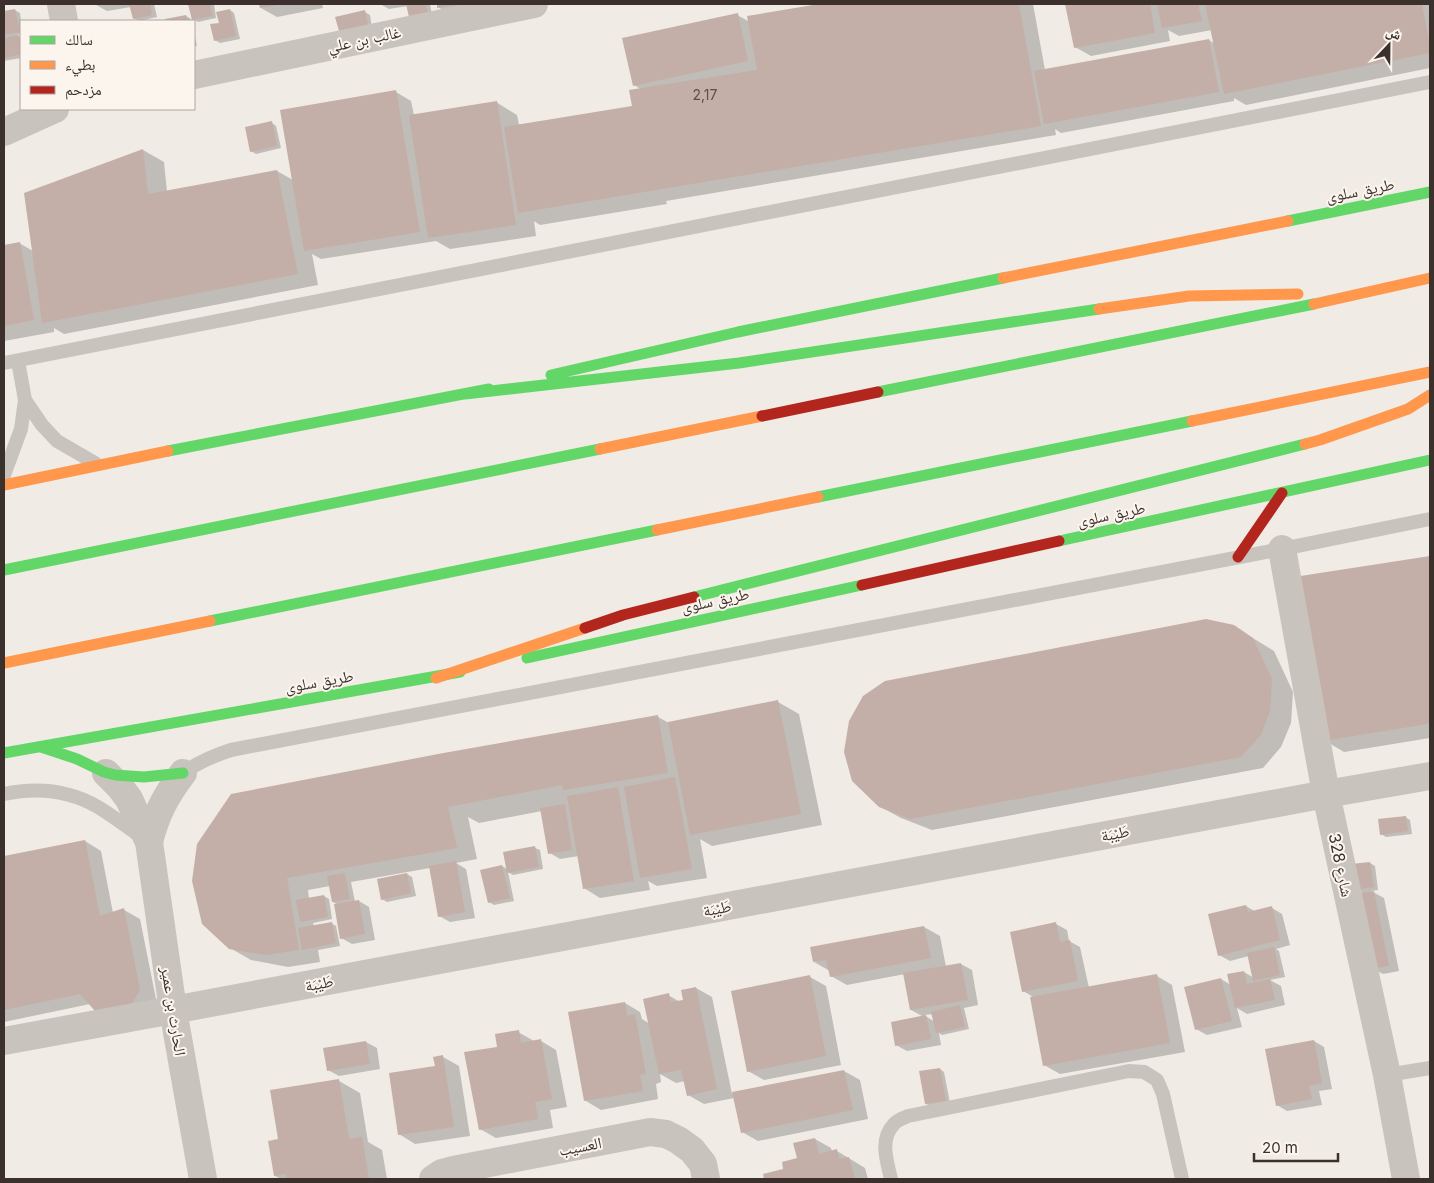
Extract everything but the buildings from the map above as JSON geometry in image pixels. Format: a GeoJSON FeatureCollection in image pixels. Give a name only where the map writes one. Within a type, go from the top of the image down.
{"type":"FeatureCollection","features":[{"type":"Feature","properties":{"kind":"main road","name":"طريق سلوى"},"geometry":{"type":"LineString","coordinates":[[4,485],[464,394],[738,332],[1430,192]]}},
{"type":"Feature","properties":{"kind":"main road"},"geometry":{"type":"LineString","coordinates":[[4,570],[1367,293],[1430,278]]}},
{"type":"Feature","properties":{"kind":"main road"},"geometry":{"type":"LineString","coordinates":[[464,394],[739,363],[1189,296],[1367,293]]}},
{"type":"Feature","properties":{"kind":"main road"},"geometry":{"type":"LineString","coordinates":[[4,663],[1430,372]]}},
{"type":"Feature","properties":{"kind":"main road"},"geometry":{"type":"LineString","coordinates":[[436,678],[623,615],[1320,440],[1408,409],[1430,395]]}},
{"type":"Feature","properties":{"kind":"main road","name":"طريق سلوى"},"geometry":{"type":"LineString","coordinates":[[4,753],[436,678],[1430,460]]}},
{"type":"Feature","properties":{"kind":"main road"},"geometry":{"type":"LineString","coordinates":[[1238,557],[1282,493]]}},
{"type":"Feature","properties":{"kind":"main road"},"geometry":{"type":"LineString","coordinates":[[38,746],[106,772],[125,776],[164,776],[183,773]]}},
{"type":"Feature","properties":{"kind":"street"},"geometry":{"type":"LineString","coordinates":[[61,4],[64,20]]}},
{"type":"Feature","properties":{"kind":"street","name":"غالب بن علي"},"geometry":{"type":"LineString","coordinates":[[195,75],[534,4]]}},
{"type":"Feature","properties":{"kind":"street"},"geometry":{"type":"LineString","coordinates":[[4,132],[53,110]]}},
{"type":"Feature","properties":{"kind":"street","name":"شارع 328"},"geometry":{"type":"LineString","coordinates":[[1282,549],[1326,794],[1387,1075],[1406,1179]]}},
{"type":"Feature","properties":{"kind":"street"},"geometry":{"type":"LineString","coordinates":[[106,772],[129,799],[149,842]]}},
{"type":"Feature","properties":{"kind":"street"},"geometry":{"type":"LineString","coordinates":[[149,842],[154,823],[162,805],[183,773]]}},
{"type":"Feature","properties":{"kind":"street","name":"طَيْبَة"},"geometry":{"type":"LineString","coordinates":[[4,1041],[1430,776]]}},
{"type":"Feature","properties":{"kind":"street","name":"الحارث بن عمير"},"geometry":{"type":"LineString","coordinates":[[149,842],[173,1010],[203,1179]]}},
{"type":"Feature","properties":{"kind":"street","name":"العسيب"},"geometry":{"type":"LineString","coordinates":[[433,1179],[442,1173],[453,1170],[650,1132],[666,1134],[692,1150],[703,1164],[706,1179]]}},
{"type":"Feature","properties":{"kind":"lane"},"geometry":{"type":"LineString","coordinates":[[4,364],[1430,82]]}},
{"type":"Feature","properties":{"kind":"lane"},"geometry":{"type":"LineString","coordinates":[[4,475],[21,429],[25,400],[18,361]]}},
{"type":"Feature","properties":{"kind":"lane"},"geometry":{"type":"LineString","coordinates":[[25,400],[42,425],[58,441],[98,465]]}},
{"type":"Feature","properties":{"kind":"lane"},"geometry":{"type":"LineString","coordinates":[[183,773],[201,761],[231,750],[1430,519]]}},
{"type":"Feature","properties":{"kind":"lane"},"geometry":{"type":"LineString","coordinates":[[4,794],[23,790],[51,790],[76,797],[98,807],[149,842]]}},
{"type":"Feature","properties":{"kind":"lane"},"geometry":{"type":"LineString","coordinates":[[1387,1075],[1430,1068]]}},
{"type":"Feature","properties":{"kind":"lane"},"geometry":{"type":"LineString","coordinates":[[891,1179],[885,1150],[886,1135],[895,1123],[908,1116],[1129,1071],[1144,1072],[1157,1080],[1164,1094],[1182,1179]]}},
{"type":"Feature","properties":{"kind":"traffic: fast"},"geometry":{"type":"LineString","coordinates":[[1288,221],[1430,192]]}},
{"type":"Feature","properties":{"kind":"traffic: fast"},"geometry":{"type":"LineString","coordinates":[[551,375],[738,332],[1003,278]]}},
{"type":"Feature","properties":{"kind":"traffic: fast"},"geometry":{"type":"LineString","coordinates":[[878,392],[1314,304]]}},
{"type":"Feature","properties":{"kind":"traffic: fast"},"geometry":{"type":"LineString","coordinates":[[465,394],[739,363],[1099,309]]}},
{"type":"Feature","properties":{"kind":"traffic: fast"},"geometry":{"type":"LineString","coordinates":[[168,451],[489,389]]}},
{"type":"Feature","properties":{"kind":"traffic: fast"},"geometry":{"type":"LineString","coordinates":[[818,497],[1192,421]]}},
{"type":"Feature","properties":{"kind":"traffic: fast"},"geometry":{"type":"LineString","coordinates":[[694,597],[1305,444]]}},
{"type":"Feature","properties":{"kind":"traffic: fast"},"geometry":{"type":"LineString","coordinates":[[4,570],[600,449]]}},
{"type":"Feature","properties":{"kind":"traffic: fast"},"geometry":{"type":"LineString","coordinates":[[1059,541],[1430,460]]}},
{"type":"Feature","properties":{"kind":"traffic: fast"},"geometry":{"type":"LineString","coordinates":[[210,621],[657,530]]}},
{"type":"Feature","properties":{"kind":"traffic: fast"},"geometry":{"type":"LineString","coordinates":[[527,658],[862,585]]}},
{"type":"Feature","properties":{"kind":"traffic: fast"},"geometry":{"type":"LineString","coordinates":[[4,753],[460,672]]}},
{"type":"Feature","properties":{"kind":"traffic: fast"},"geometry":{"type":"LineString","coordinates":[[41,747],[77,759],[104,772],[115,775],[144,777],[183,773]]}},
{"type":"Feature","properties":{"kind":"traffic: slow"},"geometry":{"type":"LineString","coordinates":[[1003,278],[1288,221]]}},
{"type":"Feature","properties":{"kind":"traffic: slow"},"geometry":{"type":"LineString","coordinates":[[1314,304],[1430,278]]}},
{"type":"Feature","properties":{"kind":"traffic: slow"},"geometry":{"type":"LineString","coordinates":[[1099,309],[1189,296],[1298,294]]}},
{"type":"Feature","properties":{"kind":"traffic: slow"},"geometry":{"type":"LineString","coordinates":[[1192,421],[1430,372]]}},
{"type":"Feature","properties":{"kind":"traffic: slow"},"geometry":{"type":"LineString","coordinates":[[1305,444],[1408,409],[1430,395]]}},
{"type":"Feature","properties":{"kind":"traffic: slow"},"geometry":{"type":"LineString","coordinates":[[600,449],[762,416]]}},
{"type":"Feature","properties":{"kind":"traffic: slow"},"geometry":{"type":"LineString","coordinates":[[4,485],[168,451]]}},
{"type":"Feature","properties":{"kind":"traffic: slow"},"geometry":{"type":"LineString","coordinates":[[657,530],[818,497]]}},
{"type":"Feature","properties":{"kind":"traffic: slow"},"geometry":{"type":"LineString","coordinates":[[4,663],[210,621]]}},
{"type":"Feature","properties":{"kind":"traffic: slow"},"geometry":{"type":"LineString","coordinates":[[436,678],[585,628]]}},
{"type":"Feature","properties":{"kind":"traffic: jam"},"geometry":{"type":"LineString","coordinates":[[762,416],[878,392]]}},
{"type":"Feature","properties":{"kind":"traffic: jam"},"geometry":{"type":"LineString","coordinates":[[1238,557],[1282,493]]}},
{"type":"Feature","properties":{"kind":"traffic: jam"},"geometry":{"type":"LineString","coordinates":[[862,585],[1059,541]]}},
{"type":"Feature","properties":{"kind":"traffic: jam"},"geometry":{"type":"LineString","coordinates":[[585,628],[623,615],[694,597]]}}]}
